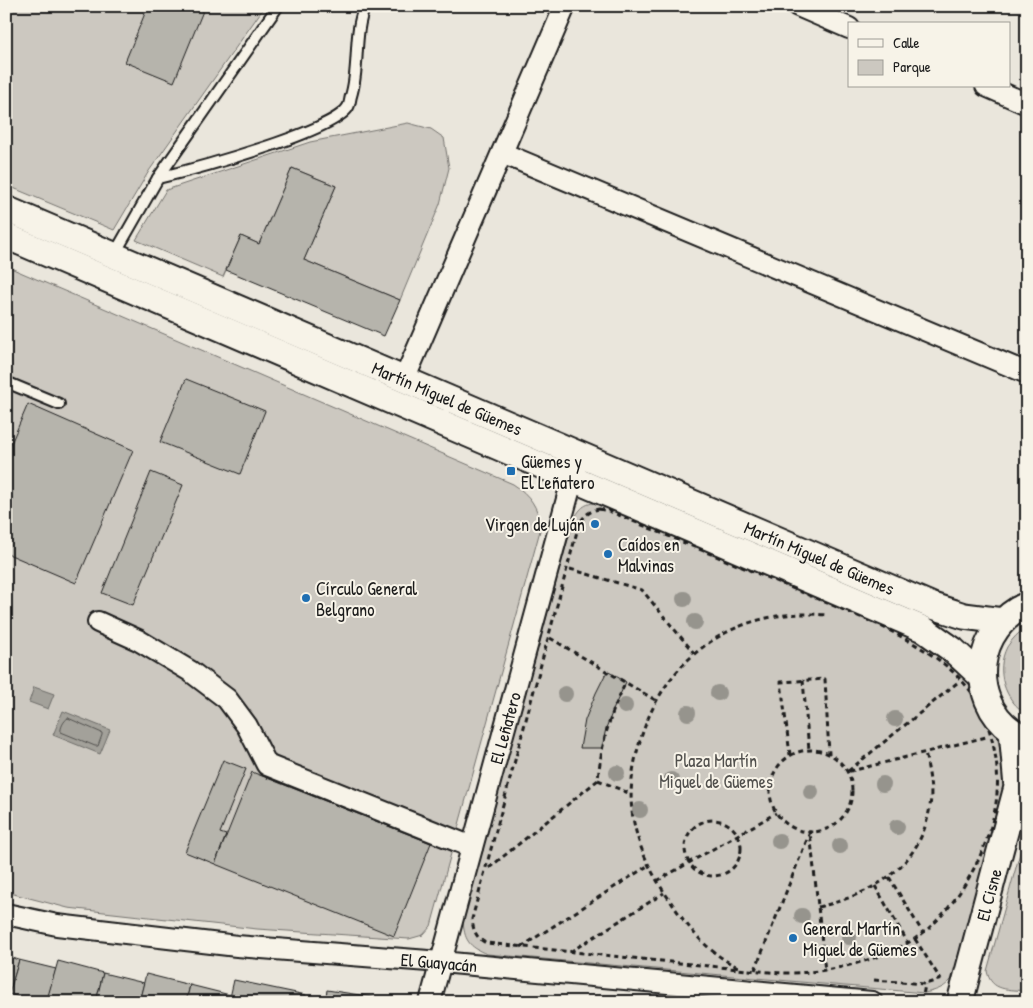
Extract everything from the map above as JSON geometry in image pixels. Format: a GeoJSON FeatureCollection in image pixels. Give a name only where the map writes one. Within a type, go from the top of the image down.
{"type":"FeatureCollection","features":[{"type":"Feature","properties":{"kind":"street"},"geometry":{"type":"LineString","coordinates":[[404,380],[565,6]]}},
{"type":"Feature","properties":{"kind":"street"},"geometry":{"type":"LineString","coordinates":[[798,6],[848,28]]}},
{"type":"Feature","properties":{"kind":"street"},"geometry":{"type":"LineString","coordinates":[[991,88],[1027,104]]}},
{"type":"Feature","properties":{"kind":"street"},"geometry":{"type":"LineString","coordinates":[[502,153],[1027,373]]}},
{"type":"Feature","properties":{"kind":"street","name":"Martín Miguel de Güemes"},"geometry":{"type":"LineString","coordinates":[[6,209],[933,606],[964,616],[1003,621]]}},
{"type":"Feature","properties":{"kind":"street","name":"Martín Miguel de Güemes"},"geometry":{"type":"LineString","coordinates":[[6,236],[923,628],[952,650],[971,678]]}},
{"type":"Feature","properties":{"kind":"street","name":"El Leñatero"},"geometry":{"type":"LineString","coordinates":[[430,1002],[578,454]]}},
{"type":"Feature","properties":{"kind":"street"},"geometry":{"type":"LineString","coordinates":[[1010,735],[971,678],[982,662],[986,647],[993,633],[1003,621],[1018,609],[1027,605]]}},
{"type":"Feature","properties":{"kind":"street"},"geometry":{"type":"LineString","coordinates":[[98,622],[138,640],[190,671],[227,699],[247,726],[267,765],[472,847]]}},
{"type":"Feature","properties":{"kind":"street","name":"El Cisne"},"geometry":{"type":"LineString","coordinates":[[960,1002],[1022,782],[1010,735]]}},
{"type":"Feature","properties":{"kind":"street","name":"El Guayacán"},"geometry":{"type":"LineString","coordinates":[[6,914],[57,925],[237,946],[441,962],[872,1002]]}},
{"type":"Feature","properties":{"kind":"lane"},"geometry":{"type":"LineString","coordinates":[[114,256],[158,178],[278,6]]}},
{"type":"Feature","properties":{"kind":"lane"},"geometry":{"type":"LineString","coordinates":[[158,178],[259,149],[337,118],[348,107],[355,85],[358,38],[365,6]]}},
{"type":"Feature","properties":{"kind":"lane"},"geometry":{"type":"LineString","coordinates":[[6,382],[58,404]]}},
{"type":"Feature","properties":{"kind":"path"},"geometry":{"type":"LineString","coordinates":[[828,976],[748,970],[486,943],[479,939],[475,933],[472,919],[580,524],[584,516],[591,511],[599,509],[609,511],[877,624],[915,643],[971,678]]}},
{"type":"Feature","properties":{"kind":"path"},"geometry":{"type":"LineString","coordinates":[[567,568],[642,590],[694,653]]}},
{"type":"Feature","properties":{"kind":"path"},"geometry":{"type":"LineString","coordinates":[[748,970],[736,966],[719,956],[701,941],[684,922],[657,881],[643,852],[634,823],[631,794],[633,764],[644,728],[657,701],[672,678],[694,653],[714,638],[746,623],[779,615],[835,615]]}},
{"type":"Feature","properties":{"kind":"path"},"geometry":{"type":"LineString","coordinates":[[850,617],[877,624]]}},
{"type":"Feature","properties":{"kind":"path"},"geometry":{"type":"LineString","coordinates":[[549,637],[657,701]]}},
{"type":"Feature","properties":{"kind":"path"},"geometry":{"type":"LineString","coordinates":[[971,678],[970,690],[983,713],[1010,735]]}},
{"type":"Feature","properties":{"kind":"path"},"geometry":{"type":"LineString","coordinates":[[847,772],[971,678]]}},
{"type":"Feature","properties":{"kind":"path"},"geometry":{"type":"LineString","coordinates":[[790,755],[781,682],[825,679],[829,754]]}},
{"type":"Feature","properties":{"kind":"path"},"geometry":{"type":"LineString","coordinates":[[803,680],[809,750]]}},
{"type":"Feature","properties":{"kind":"path"},"geometry":{"type":"LineString","coordinates":[[485,872],[598,780],[606,728],[626,682]]}},
{"type":"Feature","properties":{"kind":"path"},"geometry":{"type":"LineString","coordinates":[[847,772],[925,752],[1010,735]]}},
{"type":"Feature","properties":{"kind":"path"},"geometry":{"type":"LineString","coordinates":[[976,875],[992,821],[997,794],[997,765],[1010,735]]}},
{"type":"Feature","properties":{"kind":"path"},"geometry":{"type":"LineString","coordinates":[[809,750],[829,754],[839,761],[847,772],[852,786],[851,799],[845,812],[836,823],[824,830],[810,832],[797,829],[785,823],[776,813],[771,801],[770,788],[773,775],[780,764],[790,755],[799,751],[809,750]]}},
{"type":"Feature","properties":{"kind":"path"},"geometry":{"type":"LineString","coordinates":[[818,907],[842,901],[865,892],[889,877],[909,856],[924,832],[930,804],[930,780],[925,752]]}},
{"type":"Feature","properties":{"kind":"path"},"geometry":{"type":"LineString","coordinates":[[598,780],[631,794]]}},
{"type":"Feature","properties":{"kind":"path"},"geometry":{"type":"LineString","coordinates":[[657,881],[776,813]]}},
{"type":"Feature","properties":{"kind":"path"},"geometry":{"type":"LineString","coordinates":[[708,820],[725,822],[739,834],[742,853],[738,863],[732,870],[723,875],[713,877],[695,871],[688,863],[685,855],[687,837],[692,829],[699,824],[708,820]]}},
{"type":"Feature","properties":{"kind":"path"},"geometry":{"type":"LineString","coordinates":[[810,832],[825,970]]}},
{"type":"Feature","properties":{"kind":"path"},"geometry":{"type":"LineString","coordinates":[[755,970],[810,832]]}},
{"type":"Feature","properties":{"kind":"path"},"geometry":{"type":"LineString","coordinates":[[789,973],[825,970],[884,954],[916,939],[943,914],[961,892],[984,848]]}},
{"type":"Feature","properties":{"kind":"path"},"geometry":{"type":"LineString","coordinates":[[521,947],[649,865]]}},
{"type":"Feature","properties":{"kind":"path"},"geometry":{"type":"LineString","coordinates":[[889,877],[923,933]]}},
{"type":"Feature","properties":{"kind":"path"},"geometry":{"type":"LineString","coordinates":[[875,886],[908,943]]}},
{"type":"Feature","properties":{"kind":"path"},"geometry":{"type":"LineString","coordinates":[[570,952],[664,892]]}},
{"type":"Feature","properties":{"kind":"path"},"geometry":{"type":"LineString","coordinates":[[916,939],[942,980]]}},
{"type":"Feature","properties":{"kind":"path"},"geometry":{"type":"LineString","coordinates":[[867,979],[925,984],[942,980],[946,975]]}},
{"type":"Feature","properties":{"kind":"path"},"geometry":{"type":"LineString","coordinates":[[922,1002],[925,984]]}},
{"type":"Feature","properties":{"kind":"green space"},"geometry":{"type":"Polygon","coordinates":[[[6,6],[265,6],[149,171],[114,230],[6,185],[6,6]]]}},
{"type":"Feature","properties":{"kind":"green space"},"geometry":{"type":"Polygon","coordinates":[[[408,123],[431,129],[444,138],[449,168],[440,204],[400,300],[304,260],[336,186],[292,168],[259,244],[241,236],[223,277],[136,240],[166,190],[310,142],[408,123]]]}},
{"type":"Feature","properties":{"kind":"green space","name":"Círculo General Belgrano"},"geometry":{"type":"Polygon","coordinates":[[[6,266],[513,484],[529,497],[538,513],[541,527],[431,926],[423,935],[409,939],[257,929],[68,908],[6,892],[6,266]]]}},
{"type":"Feature","properties":{"kind":"green space","name":"Plaza Martín Miguel de Güemes"},"geometry":{"type":"Polygon","coordinates":[[[602,502],[917,636],[937,650],[973,685],[987,710],[997,735],[1003,761],[1003,793],[958,969],[952,979],[944,986],[924,993],[487,954],[476,949],[466,938],[463,920],[573,521],[584,506],[602,502]]]}},
{"type":"Feature","properties":{"kind":"green space"},"geometry":{"type":"Polygon","coordinates":[[[1027,627],[1027,714],[1012,701],[1007,693],[1002,675],[1002,665],[1007,647],[1027,627]]]}},
{"type":"Feature","properties":{"kind":"green space"},"geometry":{"type":"Polygon","coordinates":[[[1027,828],[1027,991],[997,986],[992,983],[987,971],[1027,828]]]}},
{"type":"Feature","properties":{"kind":"water"},"geometry":{"type":"Polygon","coordinates":[[[34,687],[54,694],[48,709],[29,702],[34,687]]]}},
{"type":"Feature","properties":{"kind":"water"},"geometry":{"type":"Polygon","coordinates":[[[63,711],[110,730],[100,754],[53,735],[63,711]]]}},
{"type":"Feature","properties":{"kind":"building"},"geometry":{"type":"Polygon","coordinates":[[[148,6],[205,6],[174,82],[125,62],[148,6]]]}},
{"type":"Feature","properties":{"kind":"building"},"geometry":{"type":"Polygon","coordinates":[[[292,168],[336,186],[304,260],[400,300],[384,336],[226,270],[241,236],[259,244],[292,168]]]}},
{"type":"Feature","properties":{"kind":"building"},"geometry":{"type":"Polygon","coordinates":[[[186,379],[265,411],[240,474],[160,442],[186,379]]]}},
{"type":"Feature","properties":{"kind":"building"},"geometry":{"type":"Polygon","coordinates":[[[28,404],[133,450],[76,583],[6,553],[6,455],[28,404]]]}},
{"type":"Feature","properties":{"kind":"building"},"geometry":{"type":"Polygon","coordinates":[[[151,472],[183,485],[133,605],[102,593],[151,472]]]}},
{"type":"Feature","properties":{"kind":"building"},"geometry":{"type":"Polygon","coordinates":[[[607,671],[626,682],[606,728],[602,748],[580,748],[585,720],[607,671]]]}},
{"type":"Feature","properties":{"kind":"building"},"geometry":{"type":"Polygon","coordinates":[[[223,760],[246,769],[220,833],[226,835],[215,864],[185,852],[223,760]]]}},
{"type":"Feature","properties":{"kind":"building"},"geometry":{"type":"Polygon","coordinates":[[[252,772],[431,843],[394,936],[215,864],[252,772]]]}},
{"type":"Feature","properties":{"kind":"building"},"geometry":{"type":"Polygon","coordinates":[[[6,956],[19,960],[9,994],[6,994],[6,956]]]}},
{"type":"Feature","properties":{"kind":"building"},"geometry":{"type":"Polygon","coordinates":[[[19,960],[56,969],[47,1002],[37,1002],[9,994],[19,960]]]}},
{"type":"Feature","properties":{"kind":"building"},"geometry":{"type":"Polygon","coordinates":[[[58,961],[103,973],[96,1002],[70,1002],[48,996],[58,961]]]}},
{"type":"Feature","properties":{"kind":"building"},"geometry":{"type":"Polygon","coordinates":[[[103,973],[144,983],[139,1002],[96,1002],[103,973]]]}},
{"type":"Feature","properties":{"kind":"building"},"geometry":{"type":"Polygon","coordinates":[[[146,974],[190,985],[186,1002],[139,1002],[146,974]]]}},
{"type":"Feature","properties":{"kind":"building"},"geometry":{"type":"Polygon","coordinates":[[[234,980],[306,995],[305,1002],[229,1002],[234,980]]]}},
{"type":"Feature","properties":{"kind":"building"},"geometry":{"type":"Polygon","coordinates":[[[190,985],[230,995],[229,1002],[186,1002],[190,985]]]}},
{"type":"Feature","properties":{"kind":"building"},"geometry":{"type":"Polygon","coordinates":[[[327,990],[393,1000],[392,1002],[325,1002],[327,990]]]}},
{"type":"Feature","properties":{"kind":"place","name":"Güemes y El Leñatero"},"geometry":{"type":"Point","coordinates":[511,471]}},
{"type":"Feature","properties":{"kind":"place","name":"Virgen de Luján"},"geometry":{"type":"Point","coordinates":[595,524]}},
{"type":"Feature","properties":{"kind":"place","name":"Caídos en Malvinas"},"geometry":{"type":"Point","coordinates":[608,554]}},
{"type":"Feature","properties":{"kind":"place","name":"Círculo General Belgrano"},"geometry":{"type":"Point","coordinates":[306,598]}},
{"type":"Feature","properties":{"kind":"place","name":"General Martín Miguel de Güemes"},"geometry":{"type":"Point","coordinates":[793,938]}}]}
